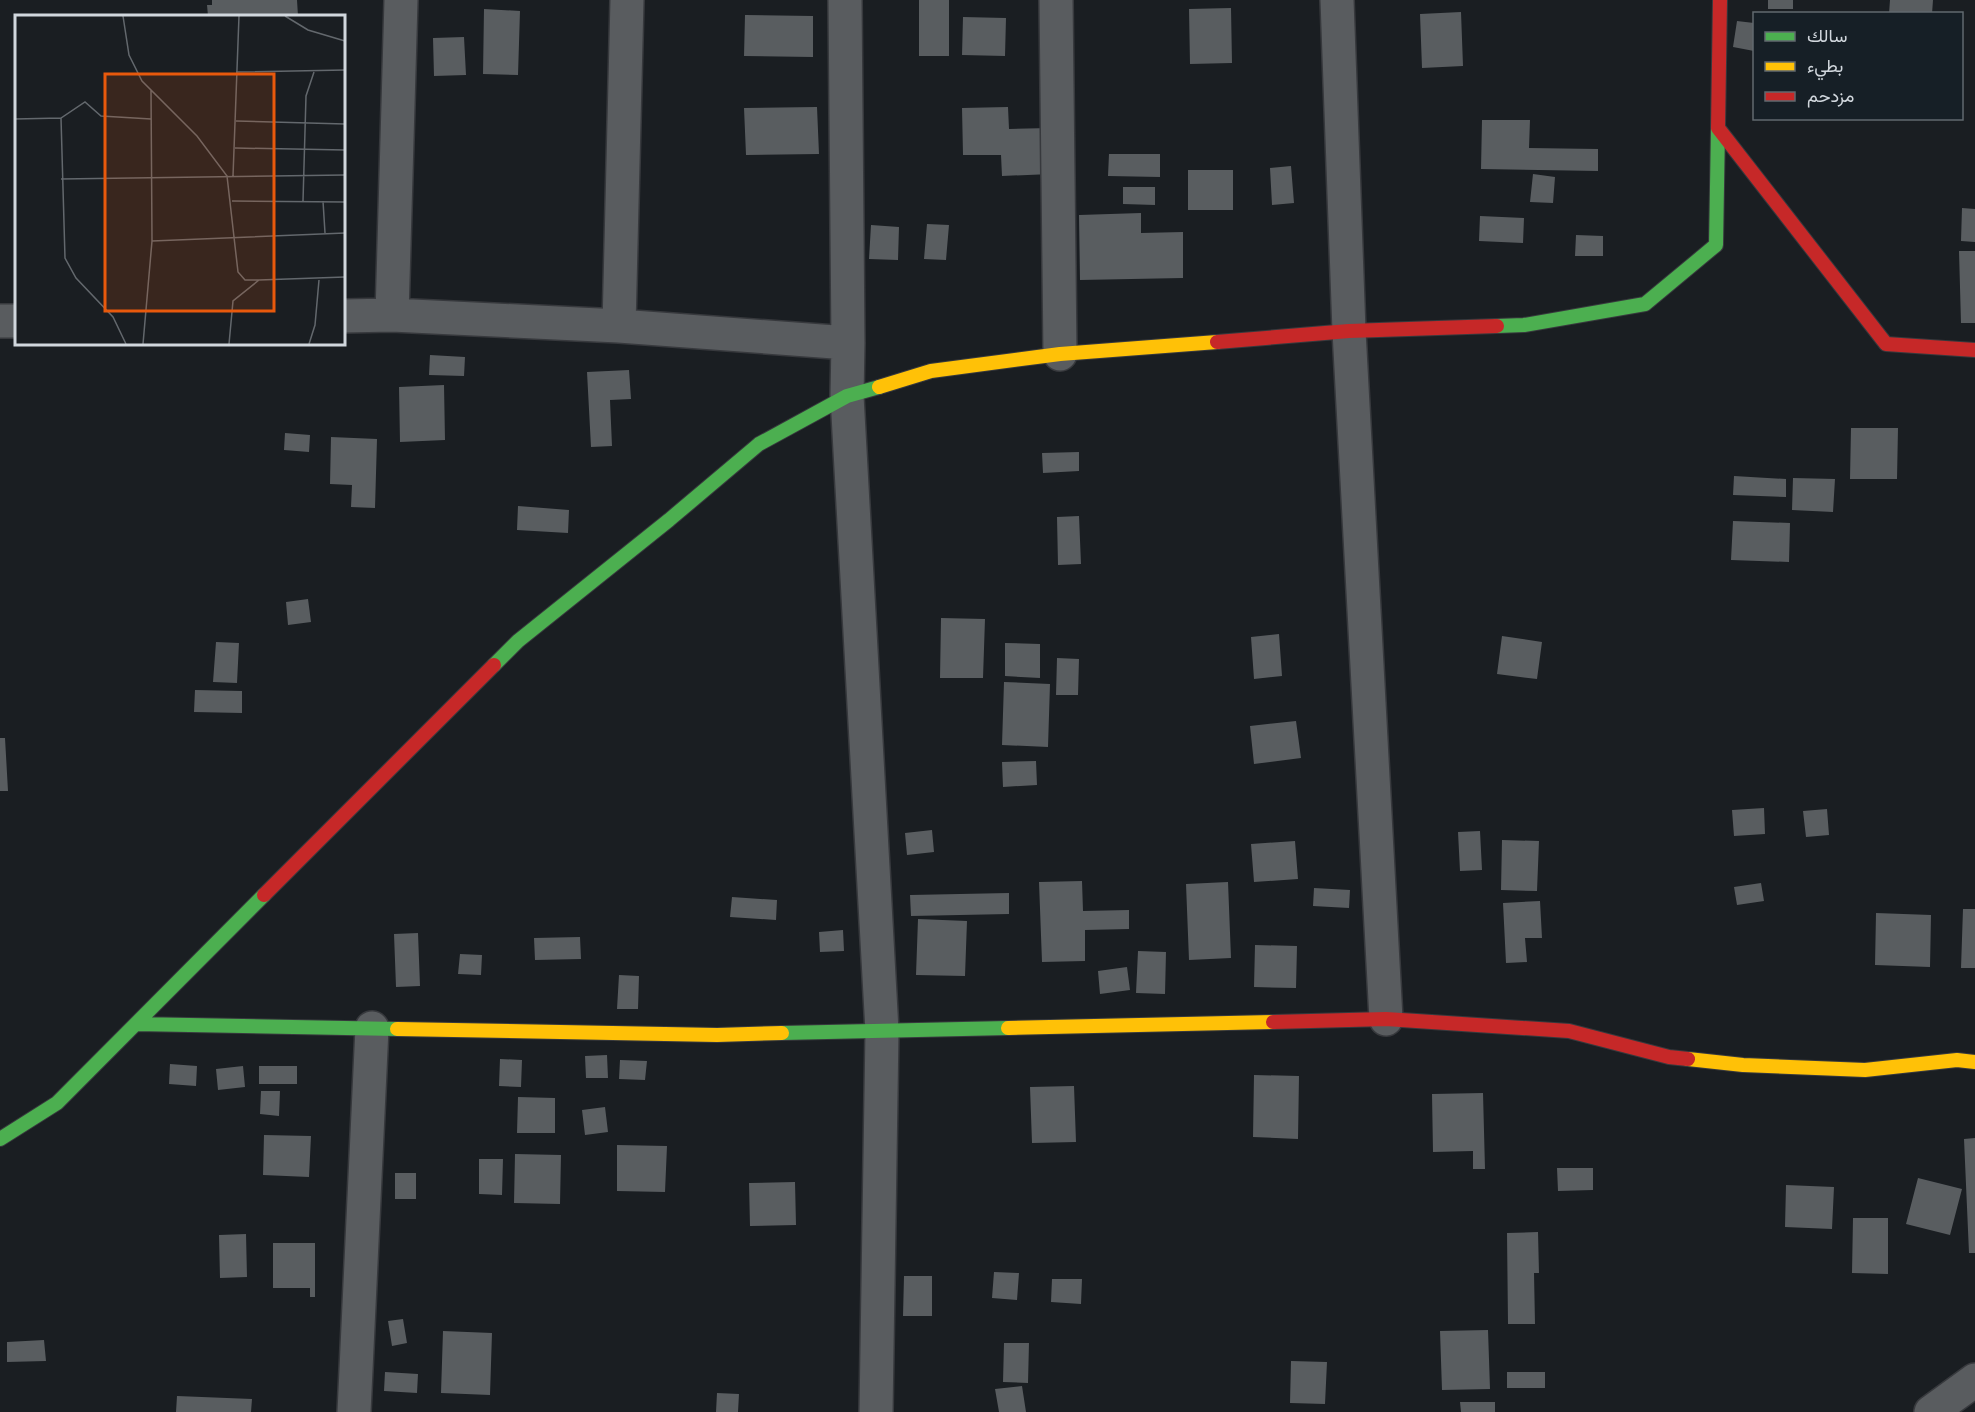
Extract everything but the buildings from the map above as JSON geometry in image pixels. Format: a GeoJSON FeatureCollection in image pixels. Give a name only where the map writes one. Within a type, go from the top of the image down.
{"type":"FeatureCollection","features":[{"type":"Feature","properties":{"kind":"street"},"geometry":{"type":"LineString","coordinates":[[392,315],[400,0]]}},
{"type":"Feature","properties":{"kind":"street"},"geometry":{"type":"LineString","coordinates":[[619,326],[627,0]]}},
{"type":"Feature","properties":{"kind":"street"},"geometry":{"type":"LineString","coordinates":[[845,0],[847,396],[882,1031],[876,1412]]}},
{"type":"Feature","properties":{"kind":"street"},"geometry":{"type":"LineString","coordinates":[[1056,0],[1060,354]]}},
{"type":"Feature","properties":{"kind":"street"},"geometry":{"type":"LineString","coordinates":[[1337,0],[1348,331],[1386,1019]]}},
{"type":"Feature","properties":{"kind":"street"},"geometry":{"type":"LineString","coordinates":[[0,1139],[57,1103],[518,641],[669,520],[759,444],[847,396],[931,371],[1060,354],[1348,331],[1524,325],[1645,304],[1716,245],[1720,0]]}},
{"type":"Feature","properties":{"kind":"street"},"geometry":{"type":"LineString","coordinates":[[1718,128],[1886,344],[1975,350]]}},
{"type":"Feature","properties":{"kind":"street"},"geometry":{"type":"LineString","coordinates":[[345,316],[392,315],[619,326],[848,343]]}},
{"type":"Feature","properties":{"kind":"street"},"geometry":{"type":"LineString","coordinates":[[136,1024],[717,1035],[1386,1019],[1569,1031],[1669,1057],[1743,1065],[1864,1070],[1957,1060],[1975,1062]]}},
{"type":"Feature","properties":{"kind":"street"},"geometry":{"type":"LineString","coordinates":[[354,1412],[372,1028]]}},
{"type":"Feature","properties":{"kind":"street"},"geometry":{"type":"LineString","coordinates":[[1931,1412],[1975,1380]]}},
{"type":"Feature","properties":{"kind":"traffic: fast"},"geometry":{"type":"LineString","coordinates":[[1497,326],[1524,325],[1645,304],[1716,245],[1718,128]]}},
{"type":"Feature","properties":{"kind":"traffic: fast"},"geometry":{"type":"LineString","coordinates":[[494,665],[518,641],[669,520],[759,444],[847,396],[879,387]]}},
{"type":"Feature","properties":{"kind":"traffic: fast"},"geometry":{"type":"LineString","coordinates":[[0,1139],[57,1103],[264,895]]}},
{"type":"Feature","properties":{"kind":"traffic: fast"},"geometry":{"type":"LineString","coordinates":[[136,1024],[397,1029]]}},
{"type":"Feature","properties":{"kind":"traffic: fast"},"geometry":{"type":"LineString","coordinates":[[782,1033],[1008,1028]]}},
{"type":"Feature","properties":{"kind":"traffic: slow"},"geometry":{"type":"LineString","coordinates":[[879,387],[931,371],[1060,354],[1217,342]]}},
{"type":"Feature","properties":{"kind":"traffic: slow"},"geometry":{"type":"LineString","coordinates":[[1008,1028],[1273,1022]]}},
{"type":"Feature","properties":{"kind":"traffic: slow"},"geometry":{"type":"LineString","coordinates":[[397,1029],[717,1035],[782,1033]]}},
{"type":"Feature","properties":{"kind":"traffic: slow"},"geometry":{"type":"LineString","coordinates":[[1688,1059],[1743,1065],[1865,1070],[1957,1060],[1975,1062]]}},
{"type":"Feature","properties":{"kind":"traffic: jam"},"geometry":{"type":"LineString","coordinates":[[1720,0],[1718,128],[1886,344],[1975,350]]}},
{"type":"Feature","properties":{"kind":"traffic: jam"},"geometry":{"type":"LineString","coordinates":[[1217,342],[1349,331],[1497,326]]}},
{"type":"Feature","properties":{"kind":"traffic: jam"},"geometry":{"type":"LineString","coordinates":[[264,895],[494,665]]}},
{"type":"Feature","properties":{"kind":"traffic: jam"},"geometry":{"type":"LineString","coordinates":[[1273,1022],[1386,1019],[1569,1031],[1669,1057],[1688,1059]]}}]}
